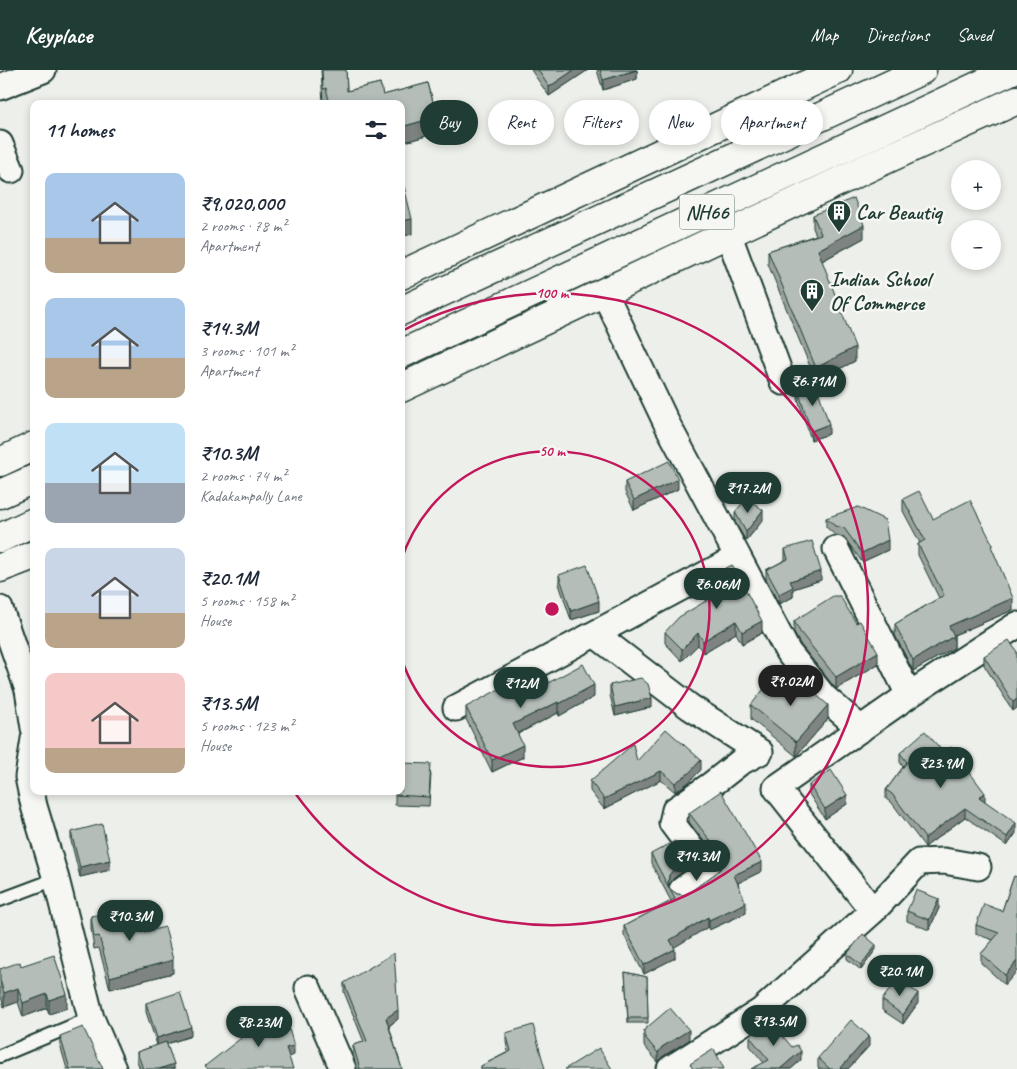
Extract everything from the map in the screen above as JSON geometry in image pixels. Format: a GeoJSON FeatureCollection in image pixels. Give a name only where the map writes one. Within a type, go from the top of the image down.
{"type":"FeatureCollection","features":[{"type":"Feature","properties":{"kind":"main road"},"geometry":{"type":"LineString","coordinates":[[405,273],[838,70]]}},
{"type":"Feature","properties":{"kind":"main road","name":"NH66"},"geometry":{"type":"LineString","coordinates":[[405,309],[922,70]]}},
{"type":"Feature","properties":{"kind":"main road","name":"NH66"},"geometry":{"type":"LineString","coordinates":[[405,352],[1012,70]]}},
{"type":"Feature","properties":{"kind":"main road"},"geometry":{"type":"LineString","coordinates":[[405,386],[728,233],[1017,100]]}},
{"type":"Feature","properties":{"kind":"main road"},"geometry":{"type":"LineString","coordinates":[[0,462],[30,448]]}},
{"type":"Feature","properties":{"kind":"main road"},"geometry":{"type":"LineString","coordinates":[[0,494],[30,481]]}},
{"type":"Feature","properties":{"kind":"main road"},"geometry":{"type":"LineString","coordinates":[[0,538],[30,524]]}},
{"type":"Feature","properties":{"kind":"main road"},"geometry":{"type":"LineString","coordinates":[[0,568],[30,557]]}},
{"type":"Feature","properties":{"kind":"street"},"geometry":{"type":"LineString","coordinates":[[0,87],[43,70]]}},
{"type":"Feature","properties":{"kind":"street"},"geometry":{"type":"LineString","coordinates":[[0,144],[11,170]]}},
{"type":"Feature","properties":{"kind":"street"},"geometry":{"type":"LineString","coordinates":[[728,233],[783,382]]}},
{"type":"Feature","properties":{"kind":"street"},"geometry":{"type":"LineString","coordinates":[[604,292],[666,422],[788,652],[824,697],[861,729]]}},
{"type":"Feature","properties":{"kind":"street"},"geometry":{"type":"LineString","coordinates":[[836,549],[909,695]]}},
{"type":"Feature","properties":{"kind":"street"},"geometry":{"type":"LineString","coordinates":[[456,708],[596,635],[738,557]]}},
{"type":"Feature","properties":{"kind":"street"},"geometry":{"type":"LineString","coordinates":[[0,609],[28,690],[30,703]]}},
{"type":"Feature","properties":{"kind":"street"},"geometry":{"type":"LineString","coordinates":[[776,788],[909,695],[1017,625]]}},
{"type":"Feature","properties":{"kind":"street"},"geometry":{"type":"LineString","coordinates":[[596,635],[690,707],[760,752],[776,788],[873,911]]}},
{"type":"Feature","properties":{"kind":"street"},"geometry":{"type":"LineString","coordinates":[[682,890],[708,870],[672,823],[675,810],[738,763],[760,752]]}},
{"type":"Feature","properties":{"kind":"street"},"geometry":{"type":"LineString","coordinates":[[30,764],[28,777],[30,787]]}},
{"type":"Feature","properties":{"kind":"street"},"geometry":{"type":"LineString","coordinates":[[32,795],[56,879],[91,1018],[113,1069]]}},
{"type":"Feature","properties":{"kind":"street"},"geometry":{"type":"LineString","coordinates":[[670,1069],[761,1011],[873,911],[919,862],[944,861],[978,867]]}},
{"type":"Feature","properties":{"kind":"street"},"geometry":{"type":"LineString","coordinates":[[308,988],[343,1069]]}},
{"type":"Feature","properties":{"kind":"lane"},"geometry":{"type":"LineString","coordinates":[[0,900],[56,879]]}},
{"type":"Feature","properties":{"kind":"lane"},"geometry":{"type":"LineString","coordinates":[[0,1056],[91,1018]]}},
{"type":"Feature","properties":{"kind":"building"},"geometry":{"type":"Polygon","coordinates":[[[322,70],[346,70],[347,91],[380,83],[383,95],[428,83],[432,100],[420,100],[420,122],[405,126],[405,100],[329,100],[326,88],[323,89],[322,70]]]}},
{"type":"Feature","properties":{"kind":"building"},"geometry":{"type":"Polygon","coordinates":[[[538,70],[574,70],[549,87],[538,70]]]}},
{"type":"Feature","properties":{"kind":"building"},"geometry":{"type":"Polygon","coordinates":[[[600,70],[636,70],[603,80],[600,70]]]}},
{"type":"Feature","properties":{"kind":"building"},"geometry":{"type":"Polygon","coordinates":[[[405,190],[412,219],[405,220],[405,190]]]}},
{"type":"Feature","properties":{"kind":"building","name":"Indian School Of Commerce"},"geometry":{"type":"Polygon","coordinates":[[[854,198],[864,225],[818,250],[855,347],[816,368],[768,251],[821,234],[813,215],[854,198]]]}},
{"type":"Feature","properties":{"kind":"building"},"geometry":{"type":"Polygon","coordinates":[[[816,384],[829,424],[811,431],[798,390],[816,384]]]}},
{"type":"Feature","properties":{"kind":"building"},"geometry":{"type":"Polygon","coordinates":[[[669,461],[678,479],[634,500],[625,482],[669,461]]]}},
{"type":"Feature","properties":{"kind":"building"},"geometry":{"type":"Polygon","coordinates":[[[919,491],[933,519],[970,500],[993,545],[991,546],[1013,598],[949,626],[954,636],[913,660],[895,624],[944,595],[918,544],[925,540],[903,499],[919,491]]]}},
{"type":"Feature","properties":{"kind":"building"},"geometry":{"type":"Polygon","coordinates":[[[747,498],[763,510],[746,532],[735,512],[747,498]]]}},
{"type":"Feature","properties":{"kind":"building"},"geometry":{"type":"Polygon","coordinates":[[[858,507],[885,520],[888,540],[862,553],[844,528],[835,526],[826,518],[858,507]]]}},
{"type":"Feature","properties":{"kind":"building"},"geometry":{"type":"Polygon","coordinates":[[[812,541],[821,571],[790,581],[793,587],[779,594],[766,570],[788,559],[785,549],[812,541]]]}},
{"type":"Feature","properties":{"kind":"building"},"geometry":{"type":"Polygon","coordinates":[[[587,565],[599,601],[571,611],[559,575],[587,565]]]}},
{"type":"Feature","properties":{"kind":"building"},"geometry":{"type":"Polygon","coordinates":[[[732,565],[762,621],[742,632],[736,621],[703,641],[698,633],[682,649],[665,632],[679,617],[711,598],[702,581],[732,565]]]}},
{"type":"Feature","properties":{"kind":"building"},"geometry":{"type":"Polygon","coordinates":[[[833,596],[840,596],[856,623],[860,621],[878,652],[836,677],[800,632],[794,621],[833,596]]]}},
{"type":"Feature","properties":{"kind":"building"},"geometry":{"type":"Polygon","coordinates":[[[1009,640],[1017,652],[1017,699],[1013,702],[984,656],[1009,640]]]}},
{"type":"Feature","properties":{"kind":"building"},"geometry":{"type":"Polygon","coordinates":[[[583,664],[594,685],[559,704],[558,702],[513,724],[523,745],[492,760],[466,707],[514,681],[522,697],[583,664]]]}},
{"type":"Feature","properties":{"kind":"building"},"geometry":{"type":"Polygon","coordinates":[[[798,673],[813,692],[828,705],[796,742],[751,705],[767,685],[780,695],[798,673]]]}},
{"type":"Feature","properties":{"kind":"building"},"geometry":{"type":"Polygon","coordinates":[[[641,678],[648,684],[652,698],[615,707],[610,685],[641,678]]]}},
{"type":"Feature","properties":{"kind":"building"},"geometry":{"type":"Polygon","coordinates":[[[666,729],[701,760],[689,773],[675,783],[661,771],[604,799],[590,781],[633,744],[637,761],[666,729]]]}},
{"type":"Feature","properties":{"kind":"building"},"geometry":{"type":"Polygon","coordinates":[[[925,731],[944,753],[951,747],[985,793],[979,797],[1016,823],[1007,837],[965,808],[925,838],[892,794],[886,790],[907,762],[900,753],[925,731]]]}},
{"type":"Feature","properties":{"kind":"building"},"geometry":{"type":"Polygon","coordinates":[[[405,763],[431,764],[429,797],[395,795],[405,795],[405,763]]]}},
{"type":"Feature","properties":{"kind":"building"},"geometry":{"type":"Polygon","coordinates":[[[831,770],[847,795],[825,809],[809,785],[831,770]]]}},
{"type":"Feature","properties":{"kind":"building"},"geometry":{"type":"Polygon","coordinates":[[[721,791],[762,862],[734,875],[746,903],[709,920],[708,917],[670,940],[675,949],[644,965],[624,926],[675,899],[651,854],[675,841],[688,859],[669,875],[668,883],[670,889],[677,894],[684,895],[690,892],[716,873],[721,868],[722,860],[720,853],[689,813],[721,791]]]}},
{"type":"Feature","properties":{"kind":"building"},"geometry":{"type":"Polygon","coordinates":[[[102,824],[110,860],[80,867],[71,832],[102,824]]]}},
{"type":"Feature","properties":{"kind":"building"},"geometry":{"type":"Polygon","coordinates":[[[1014,876],[1017,877],[1017,961],[1005,975],[981,954],[999,933],[976,925],[984,904],[1002,911],[1014,876]]]}},
{"type":"Feature","properties":{"kind":"building"},"geometry":{"type":"Polygon","coordinates":[[[916,890],[939,899],[929,920],[907,911],[916,890]]]}},
{"type":"Feature","properties":{"kind":"building"},"geometry":{"type":"Polygon","coordinates":[[[136,908],[141,933],[165,927],[173,960],[110,977],[99,936],[94,937],[91,916],[136,908]]]}},
{"type":"Feature","properties":{"kind":"building"},"geometry":{"type":"Polygon","coordinates":[[[863,934],[876,945],[861,965],[847,954],[863,934]]]}},
{"type":"Feature","properties":{"kind":"building"},"geometry":{"type":"Polygon","coordinates":[[[394,953],[398,1010],[386,1018],[402,1069],[360,1069],[353,1045],[367,1041],[344,983],[394,953]]]}},
{"type":"Feature","properties":{"kind":"building"},"geometry":{"type":"Polygon","coordinates":[[[54,955],[67,994],[49,1000],[47,994],[23,1003],[18,988],[4,993],[0,980],[0,969],[20,962],[21,966],[54,955]]]}},
{"type":"Feature","properties":{"kind":"building"},"geometry":{"type":"Polygon","coordinates":[[[625,972],[647,977],[648,1018],[628,1018],[625,972]]]}},
{"type":"Feature","properties":{"kind":"building"},"geometry":{"type":"Polygon","coordinates":[[[897,979],[918,993],[903,1015],[882,1000],[897,979]]]}},
{"type":"Feature","properties":{"kind":"building"},"geometry":{"type":"Polygon","coordinates":[[[180,992],[191,1027],[157,1038],[146,1003],[180,992]]]}},
{"type":"Feature","properties":{"kind":"building"},"geometry":{"type":"Polygon","coordinates":[[[670,1008],[689,1030],[662,1047],[658,1053],[644,1036],[644,1030],[670,1008]]]}},
{"type":"Feature","properties":{"kind":"building"},"geometry":{"type":"Polygon","coordinates":[[[284,1012],[294,1046],[286,1048],[293,1069],[208,1069],[205,1066],[258,1025],[257,1021],[284,1012]]]}},
{"type":"Feature","properties":{"kind":"building"},"geometry":{"type":"Polygon","coordinates":[[[769,1020],[792,1047],[797,1045],[801,1051],[780,1069],[751,1069],[769,1060],[750,1037],[769,1020]]]}},
{"type":"Feature","properties":{"kind":"building"},"geometry":{"type":"Polygon","coordinates":[[[851,1020],[869,1036],[840,1069],[830,1069],[818,1058],[851,1020]]]}},
{"type":"Feature","properties":{"kind":"building"},"geometry":{"type":"Polygon","coordinates":[[[533,1025],[545,1069],[482,1069],[481,1066],[511,1051],[506,1033],[533,1025]]]}},
{"type":"Feature","properties":{"kind":"building"},"geometry":{"type":"Polygon","coordinates":[[[83,1027],[103,1069],[70,1069],[60,1036],[83,1027]]]}},
{"type":"Feature","properties":{"kind":"building"},"geometry":{"type":"Polygon","coordinates":[[[166,1042],[174,1064],[159,1069],[143,1069],[137,1052],[166,1042]]]}},
{"type":"Feature","properties":{"kind":"building"},"geometry":{"type":"Polygon","coordinates":[[[599,1048],[612,1069],[565,1069],[599,1048]]]}},
{"type":"Feature","properties":{"kind":"building"},"geometry":{"type":"Polygon","coordinates":[[[714,1049],[724,1069],[693,1069],[690,1064],[714,1049]]]}},
{"type":"Feature","properties":{"kind":"place","name":"Car Beautiq"},"geometry":{"type":"Point","coordinates":[839,233]}},
{"type":"Feature","properties":{"kind":"place","name":"Indian School Of Commerce"},"geometry":{"type":"Point","coordinates":[812,312]}}]}
